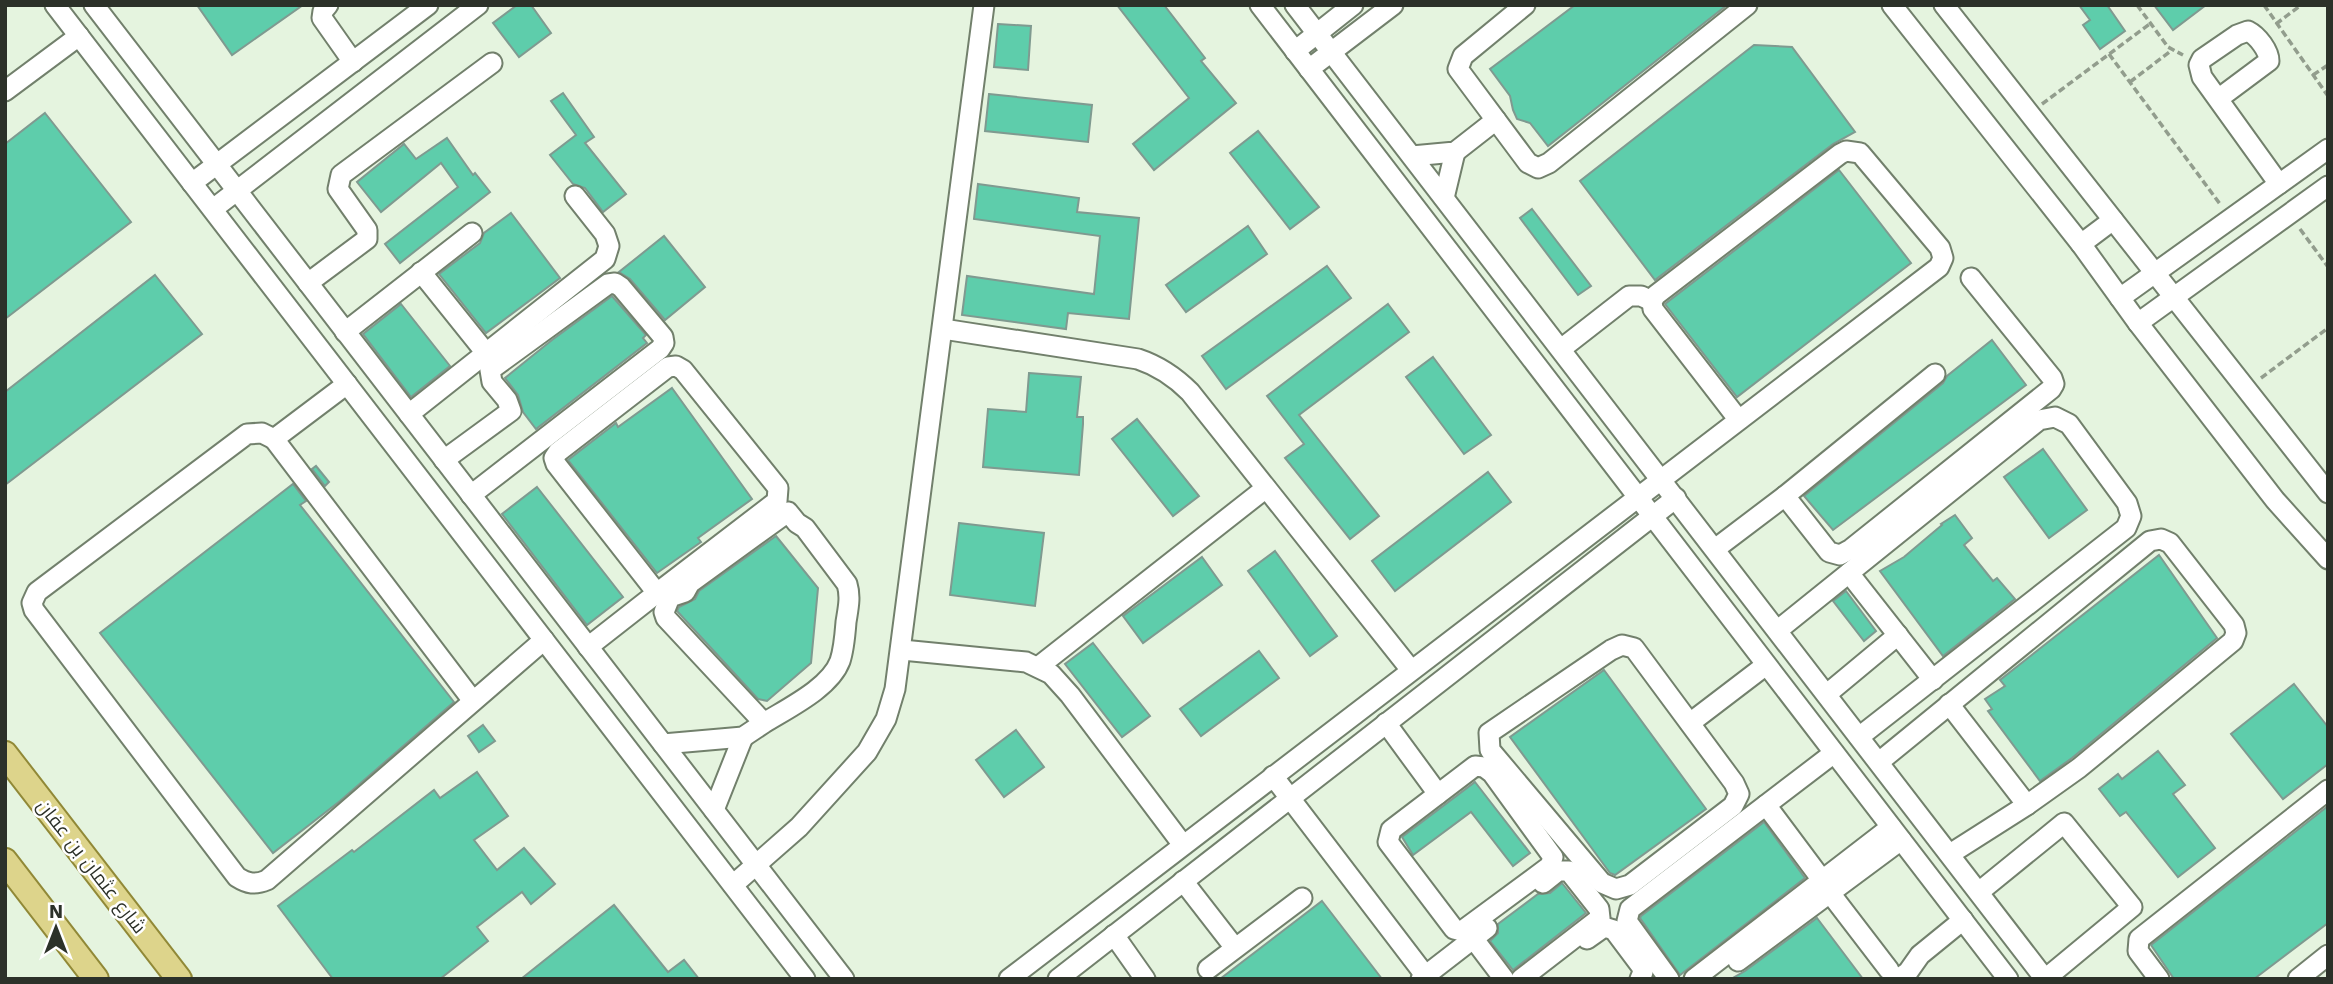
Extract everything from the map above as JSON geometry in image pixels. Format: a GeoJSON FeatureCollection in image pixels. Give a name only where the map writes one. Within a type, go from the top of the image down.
{"type":"FeatureCollection","features":[{"type":"Feature","properties":{"kind":"main road","name":"شارع عثمان بن عفان"},"geometry":{"type":"LineString","coordinates":[[5,754],[179,979]]}},
{"type":"Feature","properties":{"kind":"main road"},"geometry":{"type":"LineString","coordinates":[[5,861],[96,979]]}},
{"type":"Feature","properties":{"kind":"street"},"geometry":{"type":"LineString","coordinates":[[55,5],[805,979]]}},
{"type":"Feature","properties":{"kind":"street"},"geometry":{"type":"LineString","coordinates":[[94,5],[844,979]]}},
{"type":"Feature","properties":{"kind":"street"},"geometry":{"type":"LineString","coordinates":[[328,5],[322,18],[353,62]]}},
{"type":"Feature","properties":{"kind":"street"},"geometry":{"type":"LineString","coordinates":[[192,183],[428,5]]}},
{"type":"Feature","properties":{"kind":"street"},"geometry":{"type":"LineString","coordinates":[[213,209],[478,5]]}},
{"type":"Feature","properties":{"kind":"street"},"geometry":{"type":"LineString","coordinates":[[733,885],[799,827],[867,752],[886,719],[895,689],[984,5]]}},
{"type":"Feature","properties":{"kind":"street"},"geometry":{"type":"LineString","coordinates":[[1260,5],[2008,979]]}},
{"type":"Feature","properties":{"kind":"street"},"geometry":{"type":"LineString","coordinates":[[1295,5],[2045,979],[2132,907],[2064,823],[1979,892]]}},
{"type":"Feature","properties":{"kind":"street"},"geometry":{"type":"LineString","coordinates":[[1295,51],[1353,5]]}},
{"type":"Feature","properties":{"kind":"street"},"geometry":{"type":"LineString","coordinates":[[1309,69],[1393,5]]}},
{"type":"Feature","properties":{"kind":"street"},"geometry":{"type":"LineString","coordinates":[[1525,5],[1466,53],[1458,69],[1528,163],[1538,168],[1544,167],[1747,5]]}},
{"type":"Feature","properties":{"kind":"street"},"geometry":{"type":"LineString","coordinates":[[1892,5],[2081,244],[2138,323],[2275,499],[2328,559]]}},
{"type":"Feature","properties":{"kind":"street"},"geometry":{"type":"LineString","coordinates":[[1944,5],[2328,493]]}},
{"type":"Feature","properties":{"kind":"street"},"geometry":{"type":"LineString","coordinates":[[2218,99],[2266,65],[2269,56],[2254,34],[2248,31],[2237,34],[2202,59],[2199,72],[2218,99],[2279,184]]}},
{"type":"Feature","properties":{"kind":"street"},"geometry":{"type":"LineString","coordinates":[[9,81],[79,36]]}},
{"type":"Feature","properties":{"kind":"street"},"geometry":{"type":"LineString","coordinates":[[308,283],[367,239],[367,230],[338,190],[337,184],[341,175],[492,63]]}},
{"type":"Feature","properties":{"kind":"street"},"geometry":{"type":"LineString","coordinates":[[1412,156],[1455,152],[1496,120]]}},
{"type":"Feature","properties":{"kind":"street"},"geometry":{"type":"LineString","coordinates":[[2120,298],[2328,149]]}},
{"type":"Feature","properties":{"kind":"street"},"geometry":{"type":"LineString","coordinates":[[1009,979],[1939,267],[1943,258],[1940,248],[1860,153],[1846,151],[1840,154],[1656,295],[1652,301],[1653,310],[1738,419]]}},
{"type":"Feature","properties":{"kind":"street"},"geometry":{"type":"LineString","coordinates":[[1444,198],[1455,152]]}},
{"type":"Feature","properties":{"kind":"street"},"geometry":{"type":"LineString","coordinates":[[2138,323],[2328,186]]}},
{"type":"Feature","properties":{"kind":"street"},"geometry":{"type":"LineString","coordinates":[[408,414],[605,259],[609,246],[605,234],[575,196]]}},
{"type":"Feature","properties":{"kind":"street"},"geometry":{"type":"LineString","coordinates":[[2081,244],[2113,220]]}},
{"type":"Feature","properties":{"kind":"street"},"geometry":{"type":"LineString","coordinates":[[345,332],[472,233]]}},
{"type":"Feature","properties":{"kind":"street"},"geometry":{"type":"LineString","coordinates":[[421,272],[486,353]]}},
{"type":"Feature","properties":{"kind":"street"},"geometry":{"type":"LineString","coordinates":[[1785,496],[1829,552],[1840,555],[2051,389],[2054,384],[2052,378],[1971,278]]}},
{"type":"Feature","properties":{"kind":"street"},"geometry":{"type":"LineString","coordinates":[[444,460],[511,411],[507,400],[492,382],[490,370],[608,284],[615,283],[621,287],[663,337],[664,343],[660,349],[471,495]]}},
{"type":"Feature","properties":{"kind":"street"},"geometry":{"type":"LineString","coordinates":[[1561,349],[1629,296],[1641,296],[1652,301]]}},
{"type":"Feature","properties":{"kind":"street"},"geometry":{"type":"LineString","coordinates":[[943,329],[1138,359],[1158,366],[1175,377],[1190,392],[1411,670]]}},
{"type":"Feature","properties":{"kind":"street"},"geometry":{"type":"LineString","coordinates":[[588,647],[777,501],[779,495],[778,488],[683,370],[676,366],[668,367],[554,457],[556,464],[657,593]]}},
{"type":"Feature","properties":{"kind":"street"},"geometry":{"type":"LineString","coordinates":[[1715,549],[1935,374]]}},
{"type":"Feature","properties":{"kind":"street"},"geometry":{"type":"LineString","coordinates":[[274,439],[347,384]]}},
{"type":"Feature","properties":{"kind":"street"},"geometry":{"type":"LineString","coordinates":[[1778,631],[2039,420],[2054,417],[2069,424],[2127,503],[2131,516],[2126,528],[1859,737]]}},
{"type":"Feature","properties":{"kind":"street"},"geometry":{"type":"LineString","coordinates":[[473,701],[274,439],[262,433],[247,434],[37,592],[32,603],[34,610],[237,877],[258,884],[267,880],[544,640]]}},
{"type":"Feature","properties":{"kind":"street"},"geometry":{"type":"LineString","coordinates":[[1038,667],[1266,488]]}},
{"type":"Feature","properties":{"kind":"street"},"geometry":{"type":"LineString","coordinates":[[1058,979],[1676,498]]}},
{"type":"Feature","properties":{"kind":"street"},"geometry":{"type":"LineString","coordinates":[[663,744],[743,737],[824,684],[836,670],[842,652],[850,592],[847,584],[805,528],[788,512],[690,583],[685,592],[670,597],[664,612],[666,618],[764,723]]}},
{"type":"Feature","properties":{"kind":"street"},"geometry":{"type":"LineString","coordinates":[[1879,762],[2150,541],[2161,539],[2169,543],[2234,625],[2236,633],[2233,641],[2079,768],[1950,854]]}},
{"type":"Feature","properties":{"kind":"street"},"geometry":{"type":"LineString","coordinates":[[1849,573],[1933,680]]}},
{"type":"Feature","properties":{"kind":"street"},"geometry":{"type":"LineString","coordinates":[[1826,694],[1898,635]]}},
{"type":"Feature","properties":{"kind":"street"},"geometry":{"type":"LineString","coordinates":[[1622,645],[1634,649],[1690,723],[1734,783],[1738,794],[1733,806],[1630,885],[1616,889],[1602,883],[1490,750],[1489,733],[1622,645]]}},
{"type":"Feature","properties":{"kind":"street"},"geometry":{"type":"LineString","coordinates":[[902,650],[1026,663],[1051,674],[1070,695],[1182,845]]}},
{"type":"Feature","properties":{"kind":"street"},"geometry":{"type":"LineString","coordinates":[[1690,723],[1766,665]]}},
{"type":"Feature","properties":{"kind":"street"},"geometry":{"type":"LineString","coordinates":[[1949,705],[2027,805]]}},
{"type":"Feature","properties":{"kind":"street"},"geometry":{"type":"LineString","coordinates":[[1386,723],[1438,794]]}},
{"type":"Feature","properties":{"kind":"street"},"geometry":{"type":"LineString","coordinates":[[714,810],[743,737]]}},
{"type":"Feature","properties":{"kind":"street"},"geometry":{"type":"LineString","coordinates":[[1669,979],[1627,921],[1627,913],[1834,753]]}},
{"type":"Feature","properties":{"kind":"street"},"geometry":{"type":"LineString","coordinates":[[1475,766],[1484,767],[1499,783],[1553,857],[1550,866],[1462,931],[1454,929],[1388,842],[1391,830],[1438,794],[1475,766]]}},
{"type":"Feature","properties":{"kind":"street"},"geometry":{"type":"LineString","coordinates":[[1273,776],[1425,978],[1558,871],[1565,869],[1572,873],[1599,909],[1600,918],[1521,979]]}},
{"type":"Feature","properties":{"kind":"street"},"geometry":{"type":"LineString","coordinates":[[2159,979],[2138,951],[2139,939],[2328,790]]}},
{"type":"Feature","properties":{"kind":"street"},"geometry":{"type":"LineString","coordinates":[[1766,805],[1893,977],[1902,961],[1920,956],[1963,920]]}},
{"type":"Feature","properties":{"kind":"street"},"geometry":{"type":"LineString","coordinates":[[1694,979],[1826,887],[1896,834]]}},
{"type":"Feature","properties":{"kind":"street"},"geometry":{"type":"LineString","coordinates":[[1183,881],[1235,948]]}},
{"type":"Feature","properties":{"kind":"street"},"geometry":{"type":"LineString","coordinates":[[1714,979],[1826,887]]}},
{"type":"Feature","properties":{"kind":"street"},"geometry":{"type":"LineString","coordinates":[[1208,968],[1302,898]]}},
{"type":"Feature","properties":{"kind":"street"},"geometry":{"type":"LineString","coordinates":[[1537,979],[1604,927],[1614,930],[1641,966],[1643,972],[1640,979]]}},
{"type":"Feature","properties":{"kind":"street"},"geometry":{"type":"LineString","coordinates":[[1114,935],[1145,979]]}},
{"type":"Feature","properties":{"kind":"street"},"geometry":{"type":"LineString","coordinates":[[1473,938],[1504,979]]}},
{"type":"Feature","properties":{"kind":"street"},"geometry":{"type":"LineString","coordinates":[[2298,979],[2328,955]]}},
{"type":"Feature","properties":{"kind":"path"},"geometry":{"type":"LineString","coordinates":[[2137,5],[2172,50],[2202,59]]}},
{"type":"Feature","properties":{"kind":"path"},"geometry":{"type":"LineString","coordinates":[[2264,5],[2328,96]]}},
{"type":"Feature","properties":{"kind":"path"},"geometry":{"type":"LineString","coordinates":[[2276,24],[2301,5]]}},
{"type":"Feature","properties":{"kind":"path"},"geometry":{"type":"LineString","coordinates":[[2029,113],[2151,23]]}},
{"type":"Feature","properties":{"kind":"path"},"geometry":{"type":"LineString","coordinates":[[2130,82],[2172,50]]}},
{"type":"Feature","properties":{"kind":"path"},"geometry":{"type":"LineString","coordinates":[[2109,54],[2231,218]]}},
{"type":"Feature","properties":{"kind":"path"},"geometry":{"type":"LineString","coordinates":[[2313,75],[2328,65]]}},
{"type":"Feature","properties":{"kind":"path"},"geometry":{"type":"LineString","coordinates":[[2289,213],[2328,267]]}},
{"type":"Feature","properties":{"kind":"path"},"geometry":{"type":"LineString","coordinates":[[2245,390],[2328,328]]}},
{"type":"Feature","properties":{"kind":"building"},"geometry":{"type":"Polygon","coordinates":[[[197,5],[303,5],[232,55],[197,5]]]}},
{"type":"Feature","properties":{"kind":"building"},"geometry":{"type":"Polygon","coordinates":[[[517,5],[531,5],[551,33],[519,57],[493,23],[517,5]]]}},
{"type":"Feature","properties":{"kind":"building"},"geometry":{"type":"Polygon","coordinates":[[[1117,5],[1164,5],[1205,58],[1201,61],[1236,103],[1154,170],[1133,144],[1189,98],[1117,5]]]}},
{"type":"Feature","properties":{"kind":"building"},"geometry":{"type":"Polygon","coordinates":[[[1575,5],[1727,5],[1548,146],[1530,123],[1517,119],[1510,96],[1490,69],[1575,5]]]}},
{"type":"Feature","properties":{"kind":"building"},"geometry":{"type":"Polygon","coordinates":[[[2079,5],[2107,5],[2125,31],[2100,49],[2083,25],[2090,20],[2079,5]]]}},
{"type":"Feature","properties":{"kind":"building"},"geometry":{"type":"Polygon","coordinates":[[[2154,5],[2206,5],[2173,30],[2154,5]]]}},
{"type":"Feature","properties":{"kind":"building"},"geometry":{"type":"Polygon","coordinates":[[[998,24],[1031,26],[1028,70],[994,67],[998,24]]]}},
{"type":"Feature","properties":{"kind":"building"},"geometry":{"type":"Polygon","coordinates":[[[1754,45],[1792,47],[1855,132],[1833,144],[1655,280],[1580,181],[1754,45]]]}},
{"type":"Feature","properties":{"kind":"building"},"geometry":{"type":"Polygon","coordinates":[[[563,93],[594,137],[585,143],[626,194],[603,212],[585,188],[573,184],[550,155],[576,135],[551,101],[563,93]]]}},
{"type":"Feature","properties":{"kind":"building"},"geometry":{"type":"Polygon","coordinates":[[[989,94],[1092,105],[1088,142],[985,131],[989,94]]]}},
{"type":"Feature","properties":{"kind":"building"},"geometry":{"type":"Polygon","coordinates":[[[45,113],[131,222],[5,319],[5,144],[45,113]]]}},
{"type":"Feature","properties":{"kind":"building"},"geometry":{"type":"Polygon","coordinates":[[[1258,131],[1319,207],[1290,229],[1230,153],[1258,131]]]}},
{"type":"Feature","properties":{"kind":"building"},"geometry":{"type":"Polygon","coordinates":[[[447,138],[473,175],[475,173],[490,192],[400,263],[385,244],[458,187],[441,163],[381,212],[357,182],[404,144],[416,159],[447,138]]]}},
{"type":"Feature","properties":{"kind":"building"},"geometry":{"type":"Polygon","coordinates":[[[1839,170],[1911,263],[1737,397],[1665,304],[1839,170]]]}},
{"type":"Feature","properties":{"kind":"building"},"geometry":{"type":"Polygon","coordinates":[[[978,184],[1079,198],[1077,212],[1139,218],[1129,319],[1068,313],[1066,329],[962,315],[967,276],[1094,294],[1100,236],[974,219],[978,184]]]}},
{"type":"Feature","properties":{"kind":"building"},"geometry":{"type":"Polygon","coordinates":[[[1532,209],[1591,286],[1578,295],[1520,218],[1532,209]]]}},
{"type":"Feature","properties":{"kind":"building"},"geometry":{"type":"Polygon","coordinates":[[[511,213],[560,278],[486,333],[439,274],[480,243],[484,233],[511,213]]]}},
{"type":"Feature","properties":{"kind":"building"},"geometry":{"type":"Polygon","coordinates":[[[1248,226],[1267,254],[1186,312],[1166,285],[1248,226]]]}},
{"type":"Feature","properties":{"kind":"building"},"geometry":{"type":"Polygon","coordinates":[[[664,236],[705,287],[665,320],[630,279],[619,272],[664,236]]]}},
{"type":"Feature","properties":{"kind":"building"},"geometry":{"type":"Polygon","coordinates":[[[1327,266],[1351,298],[1226,389],[1202,356],[1327,266]]]}},
{"type":"Feature","properties":{"kind":"building"},"geometry":{"type":"Polygon","coordinates":[[[155,275],[202,334],[5,485],[5,392],[155,275]]]}},
{"type":"Feature","properties":{"kind":"building"},"geometry":{"type":"Polygon","coordinates":[[[612,296],[646,335],[643,338],[647,343],[536,429],[523,412],[518,395],[505,378],[612,296]]]}},
{"type":"Feature","properties":{"kind":"building"},"geometry":{"type":"Polygon","coordinates":[[[401,304],[450,366],[411,397],[363,334],[401,304]]]}},
{"type":"Feature","properties":{"kind":"building"},"geometry":{"type":"Polygon","coordinates":[[[1388,304],[1409,332],[1299,415],[1379,516],[1350,539],[1285,458],[1304,444],[1267,396],[1388,304]]]}},
{"type":"Feature","properties":{"kind":"building"},"geometry":{"type":"Polygon","coordinates":[[[1992,340],[2026,385],[1833,530],[1804,496],[1992,340]]]}},
{"type":"Feature","properties":{"kind":"building"},"geometry":{"type":"Polygon","coordinates":[[[1433,357],[1491,435],[1464,454],[1406,377],[1433,357]]]}},
{"type":"Feature","properties":{"kind":"building"},"geometry":{"type":"Polygon","coordinates":[[[1029,373],[1081,377],[1077,417],[1083,417],[1079,475],[983,467],[988,409],[1026,412],[1029,373]]]}},
{"type":"Feature","properties":{"kind":"building"},"geometry":{"type":"Polygon","coordinates":[[[672,388],[752,499],[698,538],[701,542],[657,573],[568,460],[616,423],[618,427],[672,388]]]}},
{"type":"Feature","properties":{"kind":"building"},"geometry":{"type":"Polygon","coordinates":[[[1137,419],[1199,496],[1173,516],[1112,439],[1137,419]]]}},
{"type":"Feature","properties":{"kind":"building"},"geometry":{"type":"Polygon","coordinates":[[[2043,449],[2087,510],[2049,538],[2004,477],[2043,449]]]}},
{"type":"Feature","properties":{"kind":"building"},"geometry":{"type":"Polygon","coordinates":[[[316,466],[329,482],[325,486],[312,469],[316,466]]]}},
{"type":"Feature","properties":{"kind":"building"},"geometry":{"type":"Polygon","coordinates":[[[1488,472],[1511,502],[1395,591],[1372,561],[1488,472]]]}},
{"type":"Feature","properties":{"kind":"building"},"geometry":{"type":"Polygon","coordinates":[[[293,484],[306,501],[300,505],[454,702],[340,801],[273,853],[100,633],[293,484]]]}},
{"type":"Feature","properties":{"kind":"building"},"geometry":{"type":"Polygon","coordinates":[[[537,487],[623,597],[587,625],[502,514],[537,487]]]}},
{"type":"Feature","properties":{"kind":"building"},"geometry":{"type":"Polygon","coordinates":[[[1955,515],[1972,538],[1964,545],[1993,581],[1997,578],[2015,599],[1943,656],[1880,571],[1904,557],[1955,515]]]}},
{"type":"Feature","properties":{"kind":"building"},"geometry":{"type":"Polygon","coordinates":[[[959,523],[1044,533],[1035,606],[950,595],[959,523]]]}},
{"type":"Feature","properties":{"kind":"building"},"geometry":{"type":"Polygon","coordinates":[[[776,536],[818,588],[811,663],[767,701],[758,699],[677,611],[679,607],[695,599],[699,591],[776,536]]]}},
{"type":"Feature","properties":{"kind":"building"},"geometry":{"type":"Polygon","coordinates":[[[1275,551],[1337,636],[1310,656],[1248,571],[1275,551]]]}},
{"type":"Feature","properties":{"kind":"building"},"geometry":{"type":"Polygon","coordinates":[[[2159,555],[2217,638],[2072,758],[2040,781],[1988,711],[1992,709],[1985,699],[2005,686],[2000,680],[2159,555]]]}},
{"type":"Feature","properties":{"kind":"building"},"geometry":{"type":"Polygon","coordinates":[[[1202,557],[1222,585],[1143,643],[1123,616],[1202,557]]]}},
{"type":"Feature","properties":{"kind":"building"},"geometry":{"type":"Polygon","coordinates":[[[1846,591],[1876,631],[1864,641],[1833,601],[1846,591]]]}},
{"type":"Feature","properties":{"kind":"building"},"geometry":{"type":"Polygon","coordinates":[[[1093,643],[1150,716],[1122,737],[1065,664],[1093,643]]]}},
{"type":"Feature","properties":{"kind":"building"},"geometry":{"type":"Polygon","coordinates":[[[1259,651],[1279,678],[1201,736],[1180,709],[1259,651]]]}},
{"type":"Feature","properties":{"kind":"building"},"geometry":{"type":"Polygon","coordinates":[[[1604,670],[1706,809],[1615,875],[1610,873],[1510,737],[1604,670]]]}},
{"type":"Feature","properties":{"kind":"building"},"geometry":{"type":"Polygon","coordinates":[[[2294,684],[2328,727],[2328,764],[2283,799],[2231,734],[2294,684]]]}},
{"type":"Feature","properties":{"kind":"building"},"geometry":{"type":"Polygon","coordinates":[[[483,725],[495,741],[479,752],[468,736],[483,725]]]}},
{"type":"Feature","properties":{"kind":"building"},"geometry":{"type":"Polygon","coordinates":[[[1016,730],[1044,767],[1004,797],[976,760],[1016,730]]]}},
{"type":"Feature","properties":{"kind":"building"},"geometry":{"type":"Polygon","coordinates":[[[2158,751],[2185,785],[2173,794],[2215,848],[2178,877],[2126,812],[2120,816],[2099,789],[2118,774],[2122,779],[2158,751]]]}},
{"type":"Feature","properties":{"kind":"building"},"geometry":{"type":"Polygon","coordinates":[[[477,772],[508,816],[474,840],[497,870],[524,848],[555,884],[531,904],[522,892],[477,927],[488,941],[440,979],[333,979],[278,906],[434,790],[440,798],[477,772]]]}},
{"type":"Feature","properties":{"kind":"building"},"geometry":{"type":"Polygon","coordinates":[[[1475,782],[1530,853],[1513,866],[1471,812],[1413,855],[1402,837],[1475,782]]]}},
{"type":"Feature","properties":{"kind":"building"},"geometry":{"type":"Polygon","coordinates":[[[2328,806],[2328,923],[2254,979],[2174,979],[2151,945],[2328,806]]]}},
{"type":"Feature","properties":{"kind":"building"},"geometry":{"type":"Polygon","coordinates":[[[1764,822],[1805,878],[1680,975],[1641,916],[1764,822]]]}},
{"type":"Feature","properties":{"kind":"building"},"geometry":{"type":"Polygon","coordinates":[[[1562,883],[1586,913],[1513,970],[1490,941],[1498,933],[1498,924],[1538,894],[1550,893],[1562,883]]]}},
{"type":"Feature","properties":{"kind":"building"},"geometry":{"type":"Polygon","coordinates":[[[1322,901],[1382,979],[1220,979],[1322,901]]]}},
{"type":"Feature","properties":{"kind":"building"},"geometry":{"type":"Polygon","coordinates":[[[614,905],[668,972],[684,960],[699,979],[521,979],[614,905]]]}},
{"type":"Feature","properties":{"kind":"building"},"geometry":{"type":"Polygon","coordinates":[[[1817,918],[1863,979],[1731,979],[1745,971],[1817,918]]]}}]}
